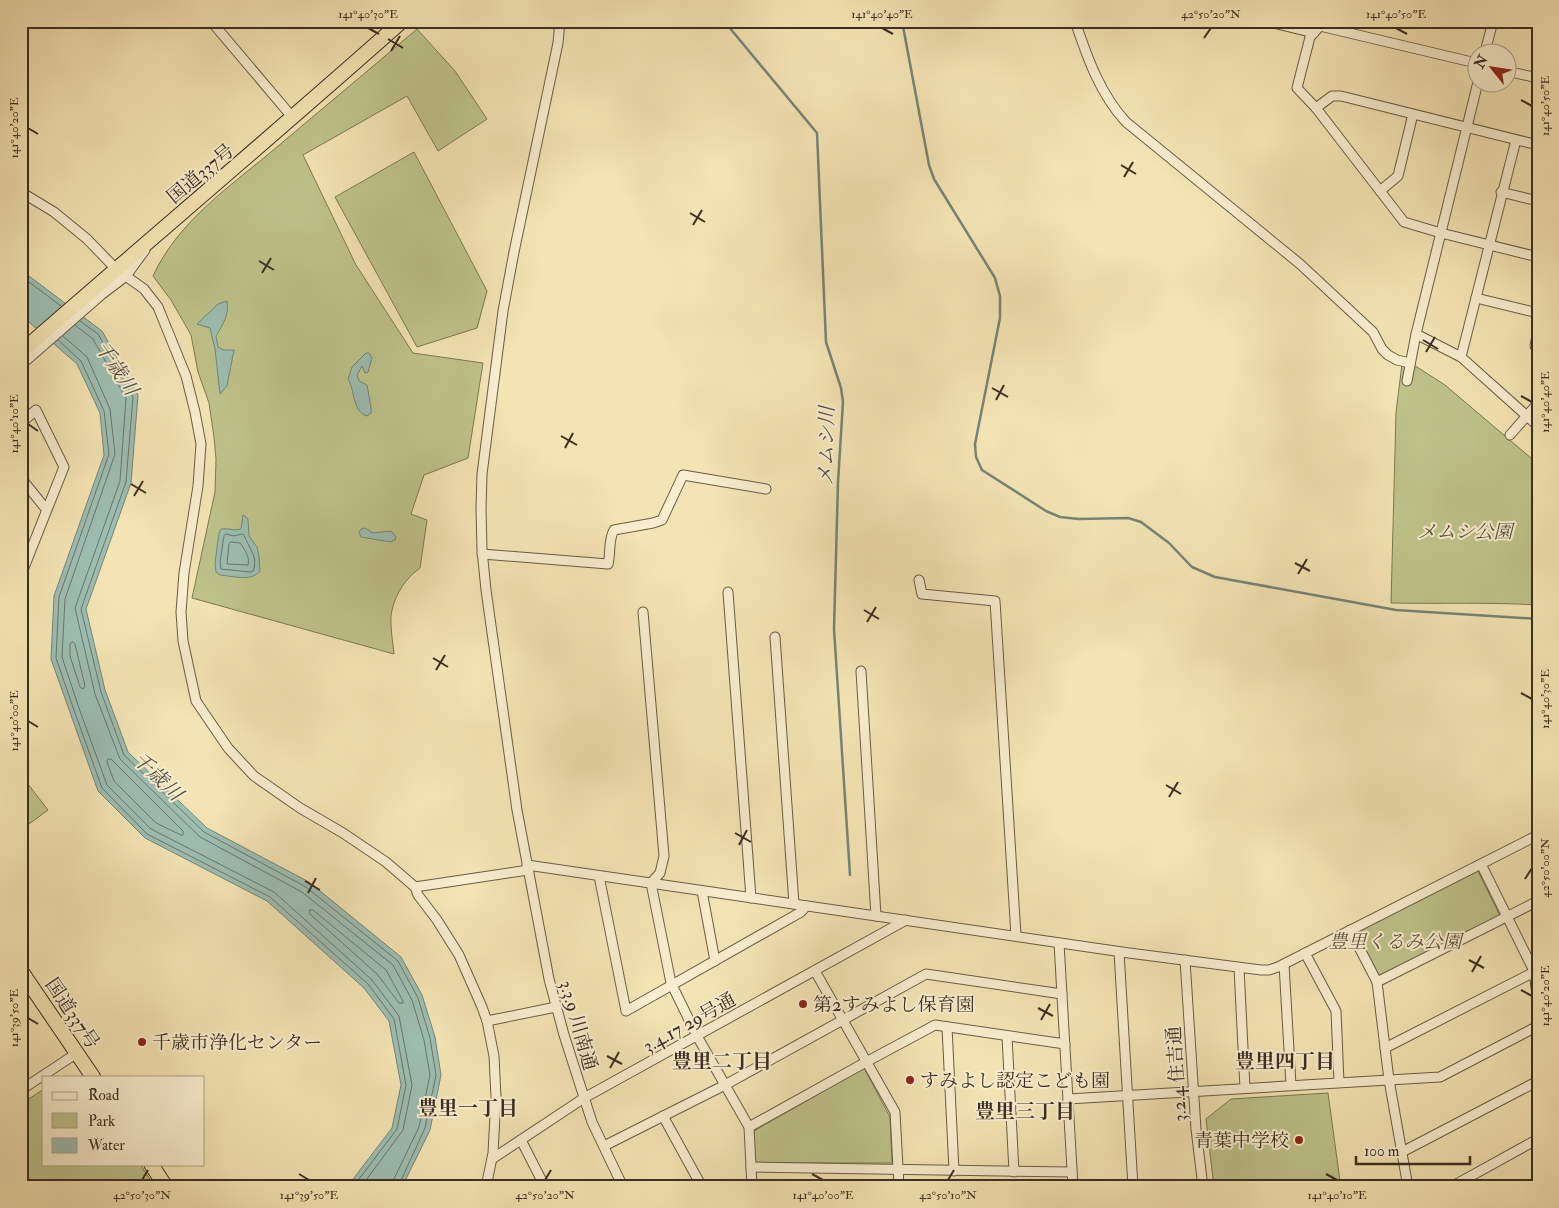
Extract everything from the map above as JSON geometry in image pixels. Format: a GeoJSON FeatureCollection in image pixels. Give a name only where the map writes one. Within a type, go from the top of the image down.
{"type":"FeatureCollection","features":[{"type":"Feature","properties":{"kind":"highway","name":"国道337号"},"geometry":{"type":"LineString","coordinates":[[21,352],[121,272],[160,231],[293,118],[402,21]]}},
{"type":"Feature","properties":{"kind":"highway","name":"国道337号"},"geometry":{"type":"LineString","coordinates":[[21,971],[92,1076]]}},
{"type":"Feature","properties":{"kind":"highway"},"geometry":{"type":"LineString","coordinates":[[152,1166],[166,1187]]}},
{"type":"Feature","properties":{"kind":"street"},"geometry":{"type":"LineString","coordinates":[[211,21],[293,118]]}},
{"type":"Feature","properties":{"kind":"street","name":"3.3.9 川南通"},"geometry":{"type":"LineString","coordinates":[[560,21],[558,43],[514,252],[504,311],[482,474],[482,554],[517,810],[549,980],[592,1122],[623,1187]]}},
{"type":"Feature","properties":{"kind":"street"},"geometry":{"type":"LineString","coordinates":[[1075,21],[1101,89],[1114,109],[1126,122],[1300,264],[1373,332],[1388,355],[1397,360],[1410,363]]}},
{"type":"Feature","properties":{"kind":"street"},"geometry":{"type":"LineString","coordinates":[[1487,42],[1492,21]]}},
{"type":"Feature","properties":{"kind":"street"},"geometry":{"type":"LineString","coordinates":[[1273,23],[1316,27],[1466,61]]}},
{"type":"Feature","properties":{"kind":"street"},"geometry":{"type":"LineString","coordinates":[[1316,27],[1310,37],[1297,88],[1316,108],[1404,222],[1489,246],[1538,257]]}},
{"type":"Feature","properties":{"kind":"street"},"geometry":{"type":"LineString","coordinates":[[1516,72],[1538,78]]}},
{"type":"Feature","properties":{"kind":"street"},"geometry":{"type":"LineString","coordinates":[[1407,381],[1416,334],[1476,92]]}},
{"type":"Feature","properties":{"kind":"street"},"geometry":{"type":"LineString","coordinates":[[1316,108],[1332,96],[1341,96],[1538,145]]}},
{"type":"Feature","properties":{"kind":"street"},"geometry":{"type":"LineString","coordinates":[[1380,191],[1398,176],[1413,114]]}},
{"type":"Feature","properties":{"kind":"street"},"geometry":{"type":"LineString","coordinates":[[1461,357],[1516,140]]}},
{"type":"Feature","properties":{"kind":"street"},"geometry":{"type":"LineString","coordinates":[[21,192],[54,212],[121,272],[144,289],[158,306],[186,376],[201,444],[198,486],[184,573],[181,612],[183,640],[196,701],[228,748],[254,776],[300,808],[344,833],[386,862],[415,887],[418,895],[437,920],[459,955],[474,986],[487,1021],[494,1056],[496,1096],[492,1159],[486,1187]]}},
{"type":"Feature","properties":{"kind":"street"},"geometry":{"type":"LineString","coordinates":[[1502,192],[1538,201]]}},
{"type":"Feature","properties":{"kind":"street"},"geometry":{"type":"LineString","coordinates":[[21,365],[99,291]]}},
{"type":"Feature","properties":{"kind":"street"},"geometry":{"type":"LineString","coordinates":[[1476,298],[1538,313]]}},
{"type":"Feature","properties":{"kind":"street"},"geometry":{"type":"LineString","coordinates":[[1538,331],[1534,346],[1538,349]]}},
{"type":"Feature","properties":{"kind":"street"},"geometry":{"type":"LineString","coordinates":[[1416,334],[1461,357],[1538,426]]}},
{"type":"Feature","properties":{"kind":"street"},"geometry":{"type":"LineString","coordinates":[[1510,434],[1538,403]]}},
{"type":"Feature","properties":{"kind":"street"},"geometry":{"type":"LineString","coordinates":[[21,424],[36,410],[64,467],[21,575]]}},
{"type":"Feature","properties":{"kind":"street"},"geometry":{"type":"LineString","coordinates":[[482,554],[608,564],[611,535],[614,530],[662,520],[683,475],[766,489]]}},
{"type":"Feature","properties":{"kind":"street"},"geometry":{"type":"LineString","coordinates":[[21,478],[46,509]]}},
{"type":"Feature","properties":{"kind":"street"},"geometry":{"type":"LineString","coordinates":[[919,580],[922,594],[995,601],[1016,936]]}},
{"type":"Feature","properties":{"kind":"street"},"geometry":{"type":"LineString","coordinates":[[728,592],[751,898]]}},
{"type":"Feature","properties":{"kind":"street"},"geometry":{"type":"LineString","coordinates":[[643,612],[664,856],[660,873],[651,883]]}},
{"type":"Feature","properties":{"kind":"street"},"geometry":{"type":"LineString","coordinates":[[775,636],[794,904]]}},
{"type":"Feature","properties":{"kind":"street"},"geometry":{"type":"LineString","coordinates":[[861,671],[876,916]]}},
{"type":"Feature","properties":{"kind":"street"},"geometry":{"type":"LineString","coordinates":[[415,887],[528,868],[651,883],[1119,952],[1239,968],[1269,970],[1538,835]]}},
{"type":"Feature","properties":{"kind":"street"},"geometry":{"type":"LineString","coordinates":[[1481,864],[1536,971],[1538,1004]]}},
{"type":"Feature","properties":{"kind":"street"},"geometry":{"type":"LineString","coordinates":[[599,876],[626,1011],[801,912],[806,906]]}},
{"type":"Feature","properties":{"kind":"street"},"geometry":{"type":"LineString","coordinates":[[651,883],[672,986],[697,1036],[749,1127],[752,1187]]}},
{"type":"Feature","properties":{"kind":"street"},"geometry":{"type":"LineString","coordinates":[[702,891],[715,961]]}},
{"type":"Feature","properties":{"kind":"street"},"geometry":{"type":"LineString","coordinates":[[1377,982],[1538,901]]}},
{"type":"Feature","properties":{"kind":"street","name":"3.4.17 29号通"},"geometry":{"type":"LineString","coordinates":[[492,1159],[584,1098],[907,920]]}},
{"type":"Feature","properties":{"kind":"street"},"geometry":{"type":"LineString","coordinates":[[1350,930],[1377,982],[1389,1080],[1408,1187]]}},
{"type":"Feature","properties":{"kind":"street"},"geometry":{"type":"LineString","coordinates":[[1059,943],[1073,1187]]}},
{"type":"Feature","properties":{"kind":"street"},"geometry":{"type":"LineString","coordinates":[[1119,952],[1133,1187]]}},
{"type":"Feature","properties":{"kind":"street"},"geometry":{"type":"LineString","coordinates":[[1306,953],[1336,1011],[1339,1082]]}},
{"type":"Feature","properties":{"kind":"street","name":"3.2.4 住吉通"},"geometry":{"type":"LineString","coordinates":[[1185,960],[1196,1129],[1203,1187]]}},
{"type":"Feature","properties":{"kind":"street"},"geometry":{"type":"LineString","coordinates":[[1284,964],[1291,1085]]}},
{"type":"Feature","properties":{"kind":"street"},"geometry":{"type":"LineString","coordinates":[[1239,968],[1245,1088]]}},
{"type":"Feature","properties":{"kind":"street"},"geometry":{"type":"LineString","coordinates":[[815,971],[894,1112],[899,1187]]}},
{"type":"Feature","properties":{"kind":"street"},"geometry":{"type":"LineString","coordinates":[[1385,1048],[1536,971]]}},
{"type":"Feature","properties":{"kind":"street"},"geometry":{"type":"LineString","coordinates":[[604,1146],[725,1085],[926,974],[1062,994]]}},
{"type":"Feature","properties":{"kind":"street"},"geometry":{"type":"LineString","coordinates":[[487,1021],[556,1007]]}},
{"type":"Feature","properties":{"kind":"street"},"geometry":{"type":"LineString","coordinates":[[749,1127],[935,1025],[1065,1044]]}},
{"type":"Feature","properties":{"kind":"street"},"geometry":{"type":"LineString","coordinates":[[1068,1099],[1440,1077],[1538,1026]]}},
{"type":"Feature","properties":{"kind":"street"},"geometry":{"type":"LineString","coordinates":[[947,1027],[954,1171]]}},
{"type":"Feature","properties":{"kind":"street"},"geometry":{"type":"LineString","coordinates":[[1007,1036],[1014,1172]]}},
{"type":"Feature","properties":{"kind":"street"},"geometry":{"type":"LineString","coordinates":[[42,1076],[77,1053]]}},
{"type":"Feature","properties":{"kind":"street"},"geometry":{"type":"LineString","coordinates":[[21,1090],[42,1076]]}},
{"type":"Feature","properties":{"kind":"street"},"geometry":{"type":"LineString","coordinates":[[1402,1152],[1538,1081]]}},
{"type":"Feature","properties":{"kind":"street"},"geometry":{"type":"LineString","coordinates":[[663,1116],[702,1187]]}},
{"type":"Feature","properties":{"kind":"street"},"geometry":{"type":"LineString","coordinates":[[1451,1187],[1538,1139]]}},
{"type":"Feature","properties":{"kind":"street"},"geometry":{"type":"LineString","coordinates":[[521,1140],[544,1187]]}},
{"type":"Feature","properties":{"kind":"street"},"geometry":{"type":"LineString","coordinates":[[751,1167],[1072,1172]]}},
{"type":"Feature","properties":{"kind":"green space"},"geometry":{"type":"Polygon","coordinates":[[[417,29],[455,71],[487,119],[438,151],[407,96],[303,155],[356,265],[413,353],[483,363],[468,458],[424,475],[411,514],[427,520],[420,568],[402,586],[392,610],[391,626],[394,654],[192,598],[215,492],[216,459],[214,437],[209,403],[198,372],[191,335],[171,300],[153,276],[177,238],[208,205],[417,29]]]}},
{"type":"Feature","properties":{"kind":"green space"},"geometry":{"type":"Polygon","coordinates":[[[414,152],[487,291],[477,328],[417,347],[335,197],[414,152]]]}},
{"type":"Feature","properties":{"kind":"green space","name":"メムシ公園"},"geometry":{"type":"Polygon","coordinates":[[[1402,364],[1417,367],[1445,385],[1538,464],[1538,605],[1391,603],[1396,412],[1402,364]]]}},
{"type":"Feature","properties":{"kind":"green space"},"geometry":{"type":"Polygon","coordinates":[[[21,775],[48,810],[21,830],[21,775]]]}},
{"type":"Feature","properties":{"kind":"green space","name":"豊里くるみ公園"},"geometry":{"type":"Polygon","coordinates":[[[1478,871],[1500,916],[1380,977],[1356,932],[1478,871]]]}},
{"type":"Feature","properties":{"kind":"green space"},"geometry":{"type":"Polygon","coordinates":[[[864,1068],[890,1117],[892,1163],[755,1163],[754,1131],[864,1068]]]}},
{"type":"Feature","properties":{"kind":"green space"},"geometry":{"type":"Polygon","coordinates":[[[42,1090],[42,1166],[141,1166],[155,1187],[21,1187],[21,1104],[42,1090]]]}},
{"type":"Feature","properties":{"kind":"green space","name":"青葉中学校"},"geometry":{"type":"Polygon","coordinates":[[[1328,1093],[1340,1181],[1333,1187],[1214,1187],[1206,1119],[1231,1099],[1328,1093]]]}},
{"type":"Feature","properties":{"kind":"water","name":"千歳川"},"geometry":{"type":"Polygon","coordinates":[[[21,270],[102,331],[138,395],[131,483],[86,609],[105,690],[128,752],[207,828],[309,882],[401,957],[422,995],[435,1037],[441,1075],[430,1130],[402,1187],[347,1187],[392,1128],[401,1085],[389,1021],[364,988],[267,901],[145,838],[98,791],[51,659],[54,596],[104,455],[100,413],[77,364],[21,315],[21,270]]]}},
{"type":"Feature","properties":{"kind":"water"},"geometry":{"type":"Polygon","coordinates":[[[227,301],[226,316],[216,336],[218,347],[224,350],[234,350],[227,386],[220,394],[215,349],[210,328],[197,324],[218,304],[227,301]]]}},
{"type":"Feature","properties":{"kind":"water"},"geometry":{"type":"Polygon","coordinates":[[[366,353],[369,353],[372,358],[368,372],[365,373],[362,366],[357,375],[359,381],[367,385],[371,413],[367,416],[356,405],[348,379],[352,367],[366,353]]]}},
{"type":"Feature","properties":{"kind":"water"},"geometry":{"type":"Polygon","coordinates":[[[243,515],[248,519],[249,536],[257,547],[260,571],[247,577],[220,575],[216,572],[215,563],[219,533],[221,529],[241,529],[243,515]]]}},
{"type":"Feature","properties":{"kind":"water"},"geometry":{"type":"Polygon","coordinates":[[[365,528],[373,533],[391,531],[396,537],[395,540],[390,542],[361,537],[359,532],[365,528]]]}},
{"type":"Feature","properties":{"kind":"waterway","name":"メムシ川"},"geometry":{"type":"LineString","coordinates":[[724,21],[817,133],[826,342],[841,388],[843,402],[838,482],[834,629],[850,875]]}},
{"type":"Feature","properties":{"kind":"waterway"},"geometry":{"type":"LineString","coordinates":[[902,21],[929,165],[934,179],[995,278],[1000,296],[1000,318],[975,444],[976,457],[982,470],[1046,511],[1060,517],[1079,519],[1128,518],[1141,522],[1169,543],[1192,567],[1215,577],[1396,610],[1538,619]]}},
{"type":"Feature","properties":{"kind":"place","name":"第2すみよし保育園"},"geometry":{"type":"Point","coordinates":[803,1004]}},
{"type":"Feature","properties":{"kind":"place","name":"千歳市浄化センター"},"geometry":{"type":"Point","coordinates":[142,1042]}},
{"type":"Feature","properties":{"kind":"place","name":"すみよし認定こども園"},"geometry":{"type":"Point","coordinates":[910,1080]}},
{"type":"Feature","properties":{"kind":"place","name":"青葉中学校"},"geometry":{"type":"Point","coordinates":[1299,1140]}},
{"type":"Feature","properties":{"kind":"district","name":"豊里二丁目"},"geometry":{"type":"Point","coordinates":[722,1061]}},
{"type":"Feature","properties":{"kind":"district","name":"豊里四丁目"},"geometry":{"type":"Point","coordinates":[1285,1061]}},
{"type":"Feature","properties":{"kind":"district","name":"豊里一丁目"},"geometry":{"type":"Point","coordinates":[468,1108]}},
{"type":"Feature","properties":{"kind":"district","name":"豊里三丁目"},"geometry":{"type":"Point","coordinates":[1025,1111]}}]}
